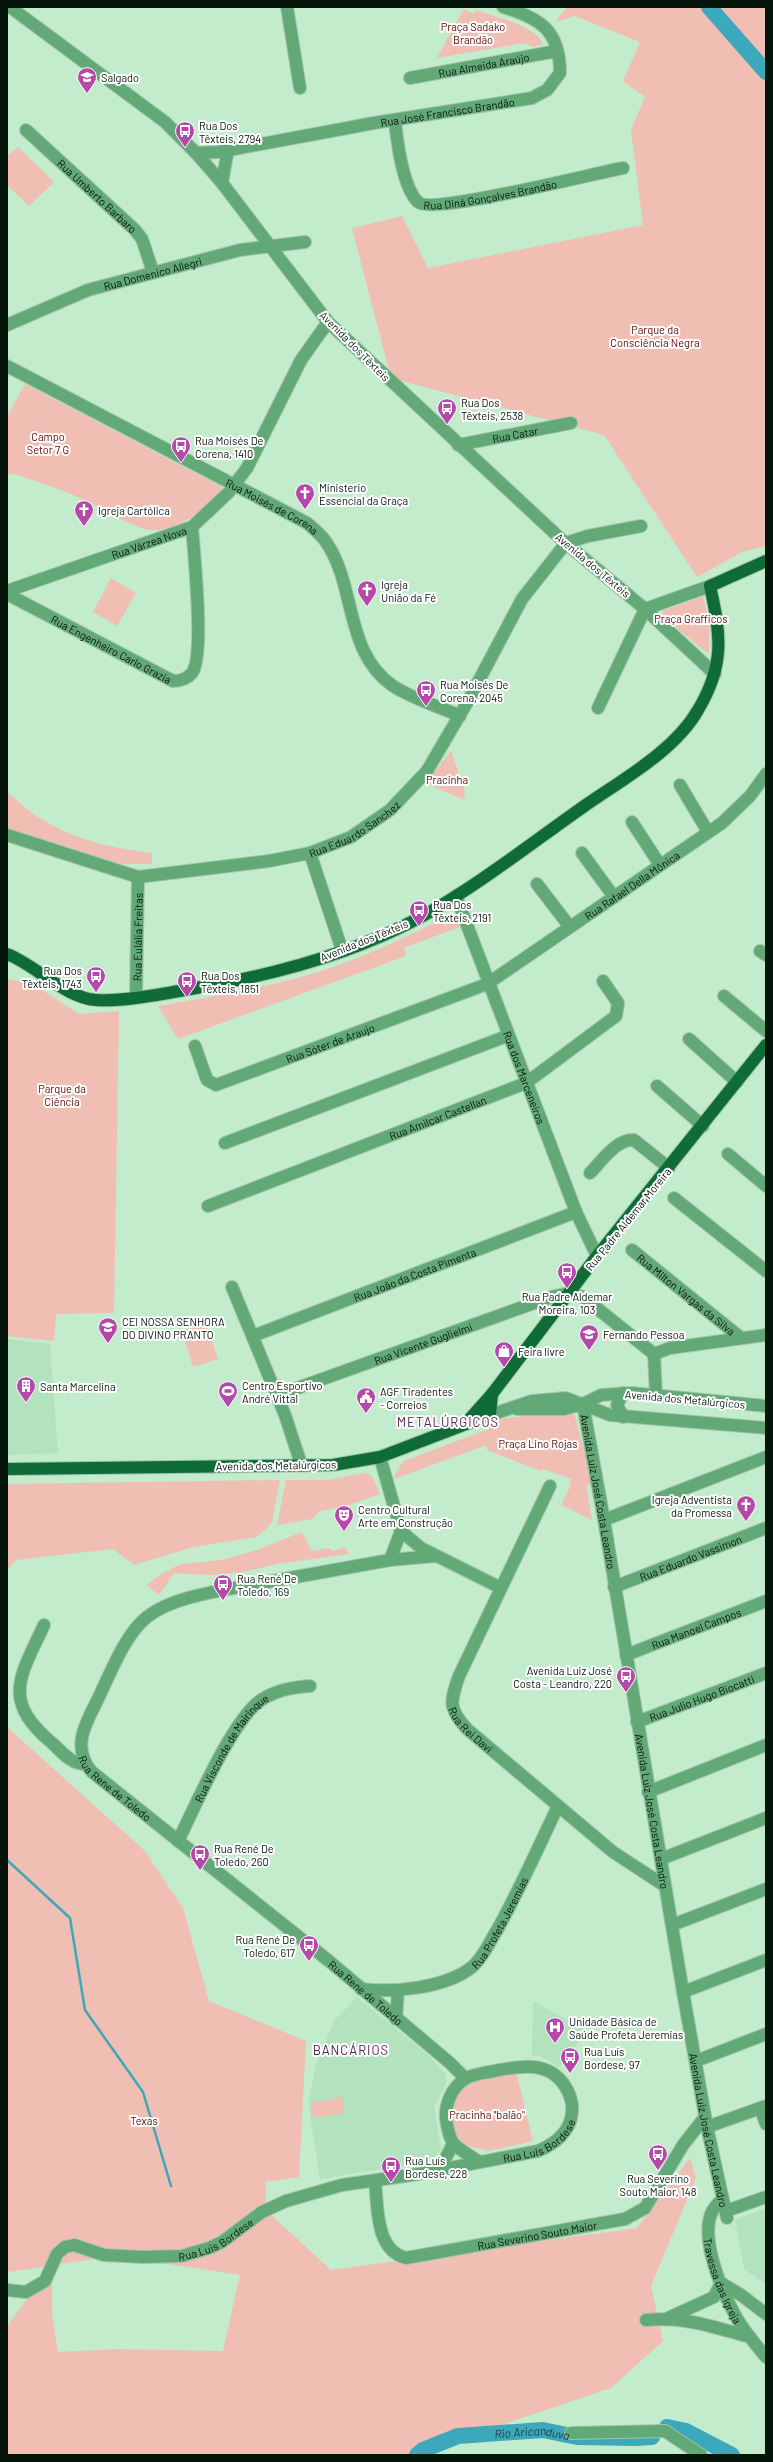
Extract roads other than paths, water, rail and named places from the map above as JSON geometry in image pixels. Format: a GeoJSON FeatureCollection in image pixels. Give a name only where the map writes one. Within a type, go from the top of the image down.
{"type":"FeatureCollection","features":[{"type":"Feature","properties":{"kind":"main road"},"geometry":{"type":"LineString","coordinates":[[710,586],[766,561]]}},
{"type":"Feature","properties":{"kind":"main road","name":"Avenida dos Têxteis"},"geometry":{"type":"LineString","coordinates":[[7,954],[29,963],[47,978],[78,996],[96,1000],[136,997],[229,982],[301,965],[383,935],[456,896],[668,746],[686,728],[698,710],[715,674],[719,627],[710,586]]}},
{"type":"Feature","properties":{"kind":"main road","name":"Rua Padre Aldemar Moreira"},"geometry":{"type":"LineString","coordinates":[[465,1424],[492,1394],[597,1256],[703,1126],[766,1045]]}},
{"type":"Feature","properties":{"kind":"main road"},"geometry":{"type":"LineString","coordinates":[[490,1415],[492,1394]]}},
{"type":"Feature","properties":{"kind":"main road","name":"Avenida dos Metalúrgicos"},"geometry":{"type":"LineString","coordinates":[[7,1469],[301,1464],[333,1465],[380,1457],[490,1415]]}},
{"type":"Feature","properties":{"kind":"street","name":"Avenida dos Têxteis"},"geometry":{"type":"LineString","coordinates":[[10,7],[165,122],[196,153],[222,183],[328,322],[458,445],[566,543],[645,609],[715,674]]}},
{"type":"Feature","properties":{"kind":"street"},"geometry":{"type":"LineString","coordinates":[[287,7],[300,88]]}},
{"type":"Feature","properties":{"kind":"street","name":"Rua José Francisco Brandão"},"geometry":{"type":"LineString","coordinates":[[196,153],[228,149],[532,98],[547,90],[560,73],[558,51],[548,28],[538,20],[502,7]]}},
{"type":"Feature","properties":{"kind":"street"},"geometry":{"type":"LineString","coordinates":[[7,16],[21,15]]}},
{"type":"Feature","properties":{"kind":"street","name":"Rua Almeida Araújo"},"geometry":{"type":"LineString","coordinates":[[410,78],[558,51]]}},
{"type":"Feature","properties":{"kind":"street","name":"Rua Diná Gonçalves Brandão"},"geometry":{"type":"LineString","coordinates":[[395,121],[404,173],[418,203],[429,206],[482,199],[623,168]]}},
{"type":"Feature","properties":{"kind":"street","name":"Rua Umberto Barbaro"},"geometry":{"type":"LineString","coordinates":[[26,130],[135,230],[142,239],[153,272]]}},
{"type":"Feature","properties":{"kind":"street"},"geometry":{"type":"LineString","coordinates":[[222,183],[228,149]]}},
{"type":"Feature","properties":{"kind":"street","name":"Rua Domenico Allegri"},"geometry":{"type":"LineString","coordinates":[[7,325],[88,290],[153,272],[269,245],[305,242]]}},
{"type":"Feature","properties":{"kind":"street","name":"Rua Várzea Nova"},"geometry":{"type":"LineString","coordinates":[[7,593],[192,527],[235,485],[248,468],[301,360],[328,322]]}},
{"type":"Feature","properties":{"kind":"street","name":"Rua Moisés de Corena"},"geometry":{"type":"LineString","coordinates":[[7,366],[307,523],[320,534],[329,546],[342,578],[360,645],[371,664],[393,686],[460,716]]}},
{"type":"Feature","properties":{"kind":"street","name":"Rua Catar"},"geometry":{"type":"LineString","coordinates":[[458,445],[571,423]]}},
{"type":"Feature","properties":{"kind":"street"},"geometry":{"type":"LineString","coordinates":[[566,543],[588,536],[640,526]]}},
{"type":"Feature","properties":{"kind":"street","name":"Rua Engenheiro Carlo Grazia"},"geometry":{"type":"LineString","coordinates":[[7,593],[173,681],[182,681],[192,674],[197,661],[192,527]]}},
{"type":"Feature","properties":{"kind":"street","name":"Rua Eduardo Sanchez"},"geometry":{"type":"LineString","coordinates":[[7,835],[138,877],[269,861],[310,853],[352,837],[390,810],[427,771],[460,716],[522,599],[566,543]]}},
{"type":"Feature","properties":{"kind":"street"},"geometry":{"type":"LineString","coordinates":[[598,708],[645,609],[710,586]]}},
{"type":"Feature","properties":{"kind":"street","name":"Rua Rafael Della Mônica"},"geometry":{"type":"LineString","coordinates":[[487,984],[722,823],[750,796],[766,774]]}},
{"type":"Feature","properties":{"kind":"street"},"geometry":{"type":"LineString","coordinates":[[680,785],[708,832]]}},
{"type":"Feature","properties":{"kind":"street"},"geometry":{"type":"LineString","coordinates":[[632,822],[660,865]]}},
{"type":"Feature","properties":{"kind":"street"},"geometry":{"type":"LineString","coordinates":[[310,853],[342,950]]}},
{"type":"Feature","properties":{"kind":"street"},"geometry":{"type":"LineString","coordinates":[[582,853],[614,897]]}},
{"type":"Feature","properties":{"kind":"street","name":"Rua Eulália Freitas"},"geometry":{"type":"LineString","coordinates":[[136,997],[138,877]]}},
{"type":"Feature","properties":{"kind":"street"},"geometry":{"type":"LineString","coordinates":[[537,884],[570,927]]}},
{"type":"Feature","properties":{"kind":"street","name":"Rua dos Marceneiros"},"geometry":{"type":"LineString","coordinates":[[456,896],[507,1036],[576,1212],[597,1256]]}},
{"type":"Feature","properties":{"kind":"street","name":"Rua Amilcar Castellan"},"geometry":{"type":"LineString","coordinates":[[208,1206],[526,1083],[616,1016],[618,1003],[603,981]]}},
{"type":"Feature","properties":{"kind":"street","name":"Rua Sóter de Araujo"},"geometry":{"type":"LineString","coordinates":[[195,1046],[207,1080],[216,1085],[487,984]]}},
{"type":"Feature","properties":{"kind":"street"},"geometry":{"type":"LineString","coordinates":[[724,996],[766,1031]]}},
{"type":"Feature","properties":{"kind":"street"},"geometry":{"type":"LineString","coordinates":[[225,1143],[507,1036]]}},
{"type":"Feature","properties":{"kind":"street"},"geometry":{"type":"LineString","coordinates":[[689,1040],[737,1082]]}},
{"type":"Feature","properties":{"kind":"street"},"geometry":{"type":"LineString","coordinates":[[657,1086],[703,1126]]}},
{"type":"Feature","properties":{"kind":"street"},"geometry":{"type":"LineString","coordinates":[[590,1172],[620,1143],[629,1140],[634,1140],[669,1168]]}},
{"type":"Feature","properties":{"kind":"street"},"geometry":{"type":"LineString","coordinates":[[728,1154],[766,1186]]}},
{"type":"Feature","properties":{"kind":"street"},"geometry":{"type":"LineString","coordinates":[[674,1198],[766,1271]]}},
{"type":"Feature","properties":{"kind":"street","name":"Rua João da Costa Pimenta"},"geometry":{"type":"LineString","coordinates":[[252,1336],[576,1212]]}},
{"type":"Feature","properties":{"kind":"street","name":"Rua Milton Vargas da Silva"},"geometry":{"type":"LineString","coordinates":[[632,1250],[741,1338]]}},
{"type":"Feature","properties":{"kind":"street"},"geometry":{"type":"LineString","coordinates":[[232,1287],[278,1395],[301,1464]]}},
{"type":"Feature","properties":{"kind":"street"},"geometry":{"type":"LineString","coordinates":[[570,1292],[591,1303],[654,1354],[656,1395]]}},
{"type":"Feature","properties":{"kind":"street","name":"Rua Vicente Guglielmi"},"geometry":{"type":"LineString","coordinates":[[278,1395],[551,1297],[570,1292]]}},
{"type":"Feature","properties":{"kind":"street"},"geometry":{"type":"LineString","coordinates":[[654,1354],[670,1348],[766,1335]]}},
{"type":"Feature","properties":{"kind":"street"},"geometry":{"type":"LineString","coordinates":[[623,1393],[617,1405],[623,1417]]}},
{"type":"Feature","properties":{"kind":"street","name":"Avenida dos Metalúrgicos"},"geometry":{"type":"LineString","coordinates":[[490,1415],[516,1409],[564,1410],[583,1404],[601,1395],[623,1393],[766,1406]]}},
{"type":"Feature","properties":{"kind":"street","name":"Avenida dos Metalúrgicos"},"geometry":{"type":"LineString","coordinates":[[583,1404],[602,1413],[623,1417],[766,1428]]}},
{"type":"Feature","properties":{"kind":"street","name":"Avenida Luiz José Costa Leandro"},"geometry":{"type":"LineString","coordinates":[[583,1404],[604,1520],[648,1792],[661,1859],[683,1992],[706,2122],[725,2209]]}},
{"type":"Feature","properties":{"kind":"street"},"geometry":{"type":"LineString","coordinates":[[380,1457],[401,1531],[421,1548],[435,1556],[501,1588]]}},
{"type":"Feature","properties":{"kind":"street"},"geometry":{"type":"LineString","coordinates":[[604,1520],[766,1457]]}},
{"type":"Feature","properties":{"kind":"street","name":"Rua Rei Davi"},"geometry":{"type":"LineString","coordinates":[[550,1486],[458,1676],[452,1695],[452,1712],[467,1729],[613,1852],[665,1886]]}},
{"type":"Feature","properties":{"kind":"street","name":"Rua Eduardo Vassimon"},"geometry":{"type":"LineString","coordinates":[[614,1587],[766,1528]]}},
{"type":"Feature","properties":{"kind":"street"},"geometry":{"type":"LineString","coordinates":[[390,1560],[401,1531]]}},
{"type":"Feature","properties":{"kind":"street","name":"Rua Rene de Toledo"},"geometry":{"type":"LineString","coordinates":[[435,1556],[390,1560],[210,1593],[163,1607],[146,1618],[130,1635],[86,1723],[81,1749],[85,1764],[361,1988],[396,2019],[450,2062],[466,2078]]}},
{"type":"Feature","properties":{"kind":"street","name":"Rua Manoel Campos"},"geometry":{"type":"LineString","coordinates":[[626,1655],[766,1601]]}},
{"type":"Feature","properties":{"kind":"street"},"geometry":{"type":"LineString","coordinates":[[44,1625],[26,1664],[20,1683],[19,1699],[24,1714],[33,1727],[72,1761],[85,1764]]}},
{"type":"Feature","properties":{"kind":"street","name":"Rua Julio Hugo Biocatti"},"geometry":{"type":"LineString","coordinates":[[637,1722],[766,1673]]}},
{"type":"Feature","properties":{"kind":"street","name":"Rua Visconde de Mairinque"},"geometry":{"type":"LineString","coordinates":[[178,1841],[230,1740],[246,1714],[261,1700],[278,1691],[310,1686]]}},
{"type":"Feature","properties":{"kind":"street"},"geometry":{"type":"LineString","coordinates":[[648,1792],[766,1745]]}},
{"type":"Feature","properties":{"kind":"street","name":"Rua Profeta Jeremias"},"geometry":{"type":"LineString","coordinates":[[361,1988],[398,1991],[454,1976],[473,1966],[482,1956],[517,1894],[558,1806]]}},
{"type":"Feature","properties":{"kind":"street"},"geometry":{"type":"LineString","coordinates":[[661,1859],[766,1818]]}},
{"type":"Feature","properties":{"kind":"street"},"geometry":{"type":"LineString","coordinates":[[672,1925],[766,1889]]}},
{"type":"Feature","properties":{"kind":"street"},"geometry":{"type":"LineString","coordinates":[[683,1992],[766,1960]]}},
{"type":"Feature","properties":{"kind":"street"},"geometry":{"type":"LineString","coordinates":[[396,2019],[398,1991]]}},
{"type":"Feature","properties":{"kind":"street"},"geometry":{"type":"LineString","coordinates":[[696,2061],[766,2034]]}},
{"type":"Feature","properties":{"kind":"street","name":"Rua Luis Bordese"},"geometry":{"type":"LineString","coordinates":[[7,2290],[26,2292],[45,2281],[57,2254],[65,2247],[74,2246],[104,2255],[143,2257],[182,2256],[209,2248],[222,2242],[273,2206],[332,2188],[479,2162],[546,2147],[568,2127],[571,2121],[572,2103],[569,2092],[557,2076],[542,2067],[520,2067],[466,2078]]}},
{"type":"Feature","properties":{"kind":"street"},"geometry":{"type":"LineString","coordinates":[[466,2078],[456,2087],[449,2099],[446,2112],[449,2134],[453,2144],[479,2162]]}},
{"type":"Feature","properties":{"kind":"street"},"geometry":{"type":"LineString","coordinates":[[706,2122],[763,2107],[766,2124]]}},
{"type":"Feature","properties":{"kind":"street","name":"Rua Severino Souto Maior"},"geometry":{"type":"LineString","coordinates":[[375,2181],[384,2240],[392,2251],[406,2258],[625,2219],[645,2208],[682,2145],[706,2122]]}},
{"type":"Feature","properties":{"kind":"street"},"geometry":{"type":"LineString","coordinates":[[440,2169],[453,2144]]}},
{"type":"Feature","properties":{"kind":"street"},"geometry":{"type":"LineString","coordinates":[[725,2209],[766,2197]]}},
{"type":"Feature","properties":{"kind":"street","name":"Travessa das Igreja"},"geometry":{"type":"LineString","coordinates":[[725,2209],[713,2207],[708,2225],[714,2264],[735,2316],[766,2357]]}},
{"type":"Feature","properties":{"kind":"street"},"geometry":{"type":"LineString","coordinates":[[668,2318],[714,2297],[721,2283],[741,2295],[766,2314]]}},
{"type":"Feature","properties":{"kind":"street"},"geometry":{"type":"LineString","coordinates":[[646,2320],[668,2318],[687,2320],[750,2337]]}},
{"type":"Feature","properties":{"kind":"street"},"geometry":{"type":"LineString","coordinates":[[571,2433],[665,2430],[701,2455]]}},
{"type":"Feature","properties":{"kind":"waterway"},"geometry":{"type":"LineString","coordinates":[[709,7],[766,72]]}},
{"type":"Feature","properties":{"kind":"waterway"},"geometry":{"type":"LineString","coordinates":[[7,1860],[70,1918],[85,2010],[143,2092],[171,2186]]}},
{"type":"Feature","properties":{"kind":"waterway","name":"Rio Aricanduva"},"geometry":{"type":"LineString","coordinates":[[667,2427],[686,2431],[732,2455]]}},
{"type":"Feature","properties":{"kind":"waterway","name":"Rio Aricanduva"},"geometry":{"type":"LineString","coordinates":[[417,2455],[423,2450],[458,2436],[543,2430],[577,2437],[652,2437]]}},
{"type":"Feature","properties":{"kind":"place","name":"Salgado"},"geometry":{"type":"Point","coordinates":[87,94]}},
{"type":"Feature","properties":{"kind":"place","name":"Rua Dos Têxteis, 2794"},"geometry":{"type":"Point","coordinates":[185,148]}},
{"type":"Feature","properties":{"kind":"place","name":"Rua Dos Têxteis, 2538"},"geometry":{"type":"Point","coordinates":[447,425]}},
{"type":"Feature","properties":{"kind":"place","name":"Rua Moisés De Corena, 1410"},"geometry":{"type":"Point","coordinates":[181,463]}},
{"type":"Feature","properties":{"kind":"place","name":"Ministerio Essencial da Graça"},"geometry":{"type":"Point","coordinates":[305,510]}},
{"type":"Feature","properties":{"kind":"place","name":"Igreja Cartólica"},"geometry":{"type":"Point","coordinates":[84,527]}},
{"type":"Feature","properties":{"kind":"place","name":"Igreja União da Fé"},"geometry":{"type":"Point","coordinates":[367,607]}},
{"type":"Feature","properties":{"kind":"place","name":"Rua Moisés De Corena, 2045"},"geometry":{"type":"Point","coordinates":[426,707]}},
{"type":"Feature","properties":{"kind":"place","name":"Rua Dos Têxteis, 2191"},"geometry":{"type":"Point","coordinates":[419,927]}},
{"type":"Feature","properties":{"kind":"place","name":"Rua Dos Têxteis, 1743"},"geometry":{"type":"Point","coordinates":[96,993]}},
{"type":"Feature","properties":{"kind":"place","name":"Rua Dos Têxteis, 1851"},"geometry":{"type":"Point","coordinates":[187,998]}},
{"type":"Feature","properties":{"kind":"place","name":"Rua Padre Aldemar Moreira, 103"},"geometry":{"type":"Point","coordinates":[567,1289]}},
{"type":"Feature","properties":{"kind":"place","name":"CEI NOSSA SENHORA DO DIVINO PRANTO"},"geometry":{"type":"Point","coordinates":[108,1344]}},
{"type":"Feature","properties":{"kind":"place","name":"Fernando Pessoa"},"geometry":{"type":"Point","coordinates":[589,1351]}},
{"type":"Feature","properties":{"kind":"place","name":"Feira livre"},"geometry":{"type":"Point","coordinates":[504,1368]}},
{"type":"Feature","properties":{"kind":"place","name":"Santa Marcelina"},"geometry":{"type":"Point","coordinates":[26,1403]}},
{"type":"Feature","properties":{"kind":"place","name":"Centro Esportivo André Vittal"},"geometry":{"type":"Point","coordinates":[228,1408]}},
{"type":"Feature","properties":{"kind":"place","name":"AGF Tiradentes - Correios"},"geometry":{"type":"Point","coordinates":[366,1414]}},
{"type":"Feature","properties":{"kind":"place","name":"Igreja Adventista da Promessa"},"geometry":{"type":"Point","coordinates":[746,1522]}},
{"type":"Feature","properties":{"kind":"place","name":"Centro Cultural Arte em Construção"},"geometry":{"type":"Point","coordinates":[344,1532]}},
{"type":"Feature","properties":{"kind":"place","name":"Rua René De Toledo, 169"},"geometry":{"type":"Point","coordinates":[223,1601]}},
{"type":"Feature","properties":{"kind":"place","name":"Avenida Luiz José Costa - Leandro, 220"},"geometry":{"type":"Point","coordinates":[626,1693]}},
{"type":"Feature","properties":{"kind":"place","name":"Rua René De Toledo, 260"},"geometry":{"type":"Point","coordinates":[200,1871]}},
{"type":"Feature","properties":{"kind":"place","name":"Rua René De Toledo, 617"},"geometry":{"type":"Point","coordinates":[309,1962]}},
{"type":"Feature","properties":{"kind":"place","name":"Unidade Básica de Saúde Profeta Jeremias"},"geometry":{"type":"Point","coordinates":[555,2044]}},
{"type":"Feature","properties":{"kind":"place","name":"Rua Luís Bordese, 97"},"geometry":{"type":"Point","coordinates":[570,2074]}},
{"type":"Feature","properties":{"kind":"place","name":"Rua Severino Souto Maior, 148"},"geometry":{"type":"Point","coordinates":[658,2171]}},
{"type":"Feature","properties":{"kind":"place","name":"Rua Luís Bordese, 228"},"geometry":{"type":"Point","coordinates":[391,2183]}},
{"type":"Feature","properties":{"kind":"district","name":"METALÚRGICOS"},"geometry":{"type":"Point","coordinates":[448,1422]}},
{"type":"Feature","properties":{"kind":"district","name":"BANCÁRIOS"},"geometry":{"type":"Point","coordinates":[351,2050]}},
{"type":"Feature","properties":{"kind":"park label","name":"Praça Sadako Brandão"},"geometry":{"type":"Point","coordinates":[473,32]}},
{"type":"Feature","properties":{"kind":"park label","name":"Parque da Consciência Negra"},"geometry":{"type":"Point","coordinates":[655,335]}},
{"type":"Feature","properties":{"kind":"park label","name":"Campo Setor 7 G"},"geometry":{"type":"Point","coordinates":[48,442]}},
{"type":"Feature","properties":{"kind":"park label","name":"Praça Grafficos"},"geometry":{"type":"Point","coordinates":[691,618]}},
{"type":"Feature","properties":{"kind":"park label","name":"Pracinha"},"geometry":{"type":"Point","coordinates":[447,779]}},
{"type":"Feature","properties":{"kind":"park label","name":"Parque da Ciência"},"geometry":{"type":"Point","coordinates":[62,1094]}},
{"type":"Feature","properties":{"kind":"park label","name":"Praça Lino Rojas"},"geometry":{"type":"Point","coordinates":[538,1443]}},
{"type":"Feature","properties":{"kind":"park label","name":"Pracinha \"balão\""},"geometry":{"type":"Point","coordinates":[487,2114]}},
{"type":"Feature","properties":{"kind":"park label","name":"Texas"},"geometry":{"type":"Point","coordinates":[144,2120]}}]}
